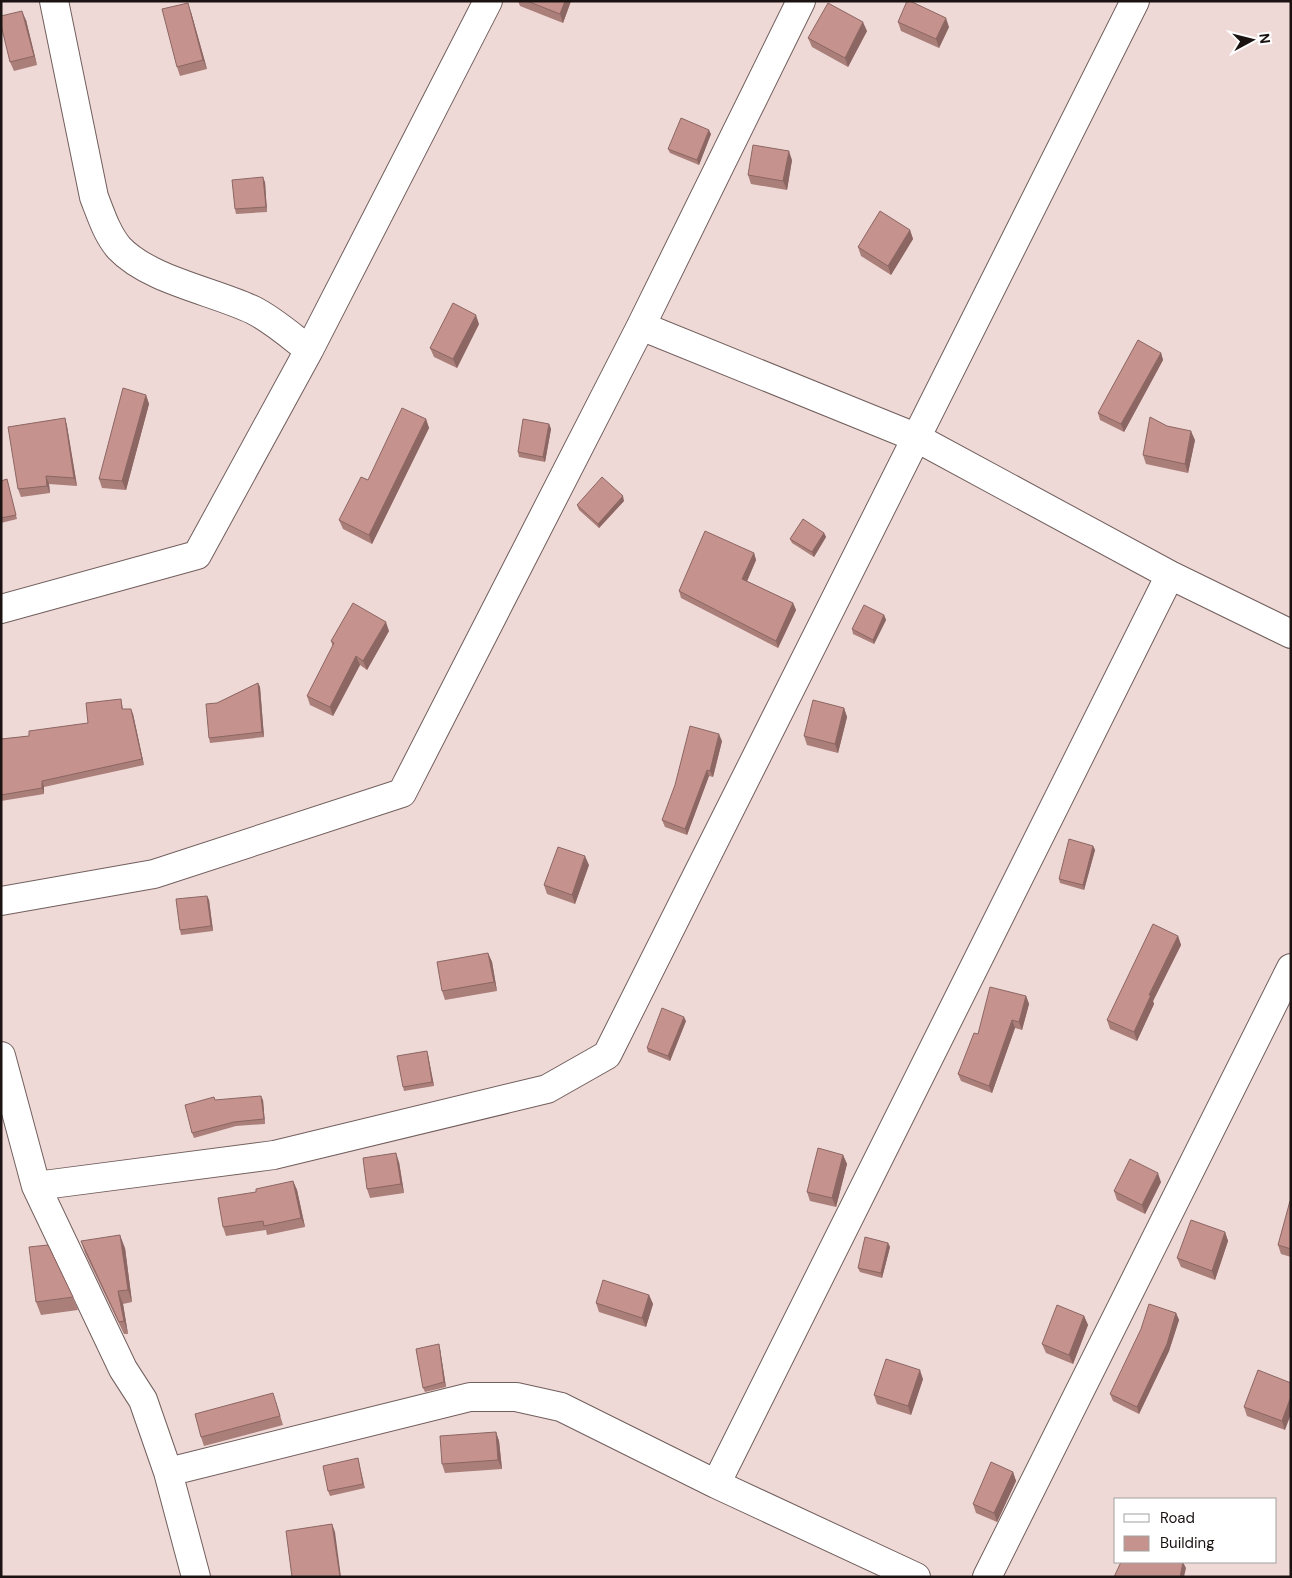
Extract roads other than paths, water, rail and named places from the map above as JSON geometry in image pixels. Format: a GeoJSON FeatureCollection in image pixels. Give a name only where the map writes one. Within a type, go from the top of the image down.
{"type":"FeatureCollection","features":[{"type":"Feature","properties":{"kind":"street"},"geometry":{"type":"LineString","coordinates":[[54,1],[94,198],[105,226],[118,247],[134,262],[184,285],[226,298],[255,311],[309,350]]}},
{"type":"Feature","properties":{"kind":"street"},"geometry":{"type":"LineString","coordinates":[[1,609],[196,554],[309,350],[488,1]]}},
{"type":"Feature","properties":{"kind":"street"},"geometry":{"type":"LineString","coordinates":[[1,902],[154,874],[402,793],[641,326],[801,1]]}},
{"type":"Feature","properties":{"kind":"street"},"geometry":{"type":"LineString","coordinates":[[36,1186],[274,1155],[547,1089],[607,1055],[1135,1]]}},
{"type":"Feature","properties":{"kind":"street"},"geometry":{"type":"LineString","coordinates":[[641,326],[915,437],[1170,575],[1291,634]]}},
{"type":"Feature","properties":{"kind":"street"},"geometry":{"type":"LineString","coordinates":[[716,1484],[1170,575]]}},
{"type":"Feature","properties":{"kind":"street"},"geometry":{"type":"LineString","coordinates":[[987,1577],[1291,968]]}},
{"type":"Feature","properties":{"kind":"street"},"geometry":{"type":"LineString","coordinates":[[1,1056],[36,1186],[123,1369],[143,1400],[168,1472],[196,1577]]}},
{"type":"Feature","properties":{"kind":"street"},"geometry":{"type":"LineString","coordinates":[[168,1472],[470,1397],[516,1396],[561,1407],[716,1484],[916,1577]]}}]}
